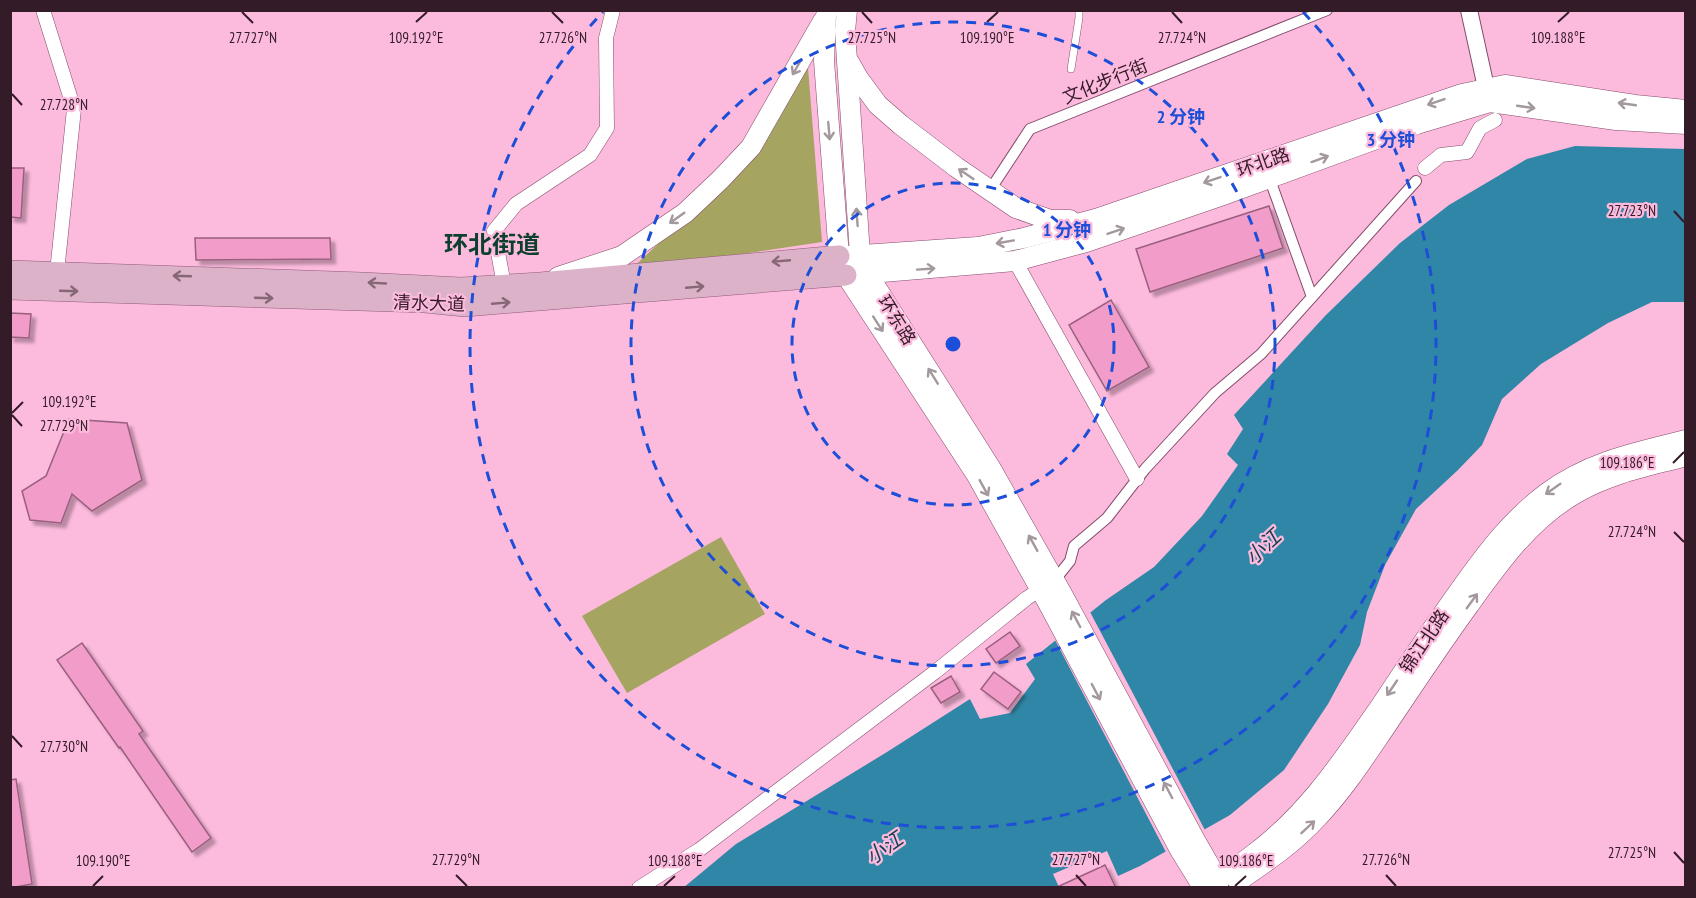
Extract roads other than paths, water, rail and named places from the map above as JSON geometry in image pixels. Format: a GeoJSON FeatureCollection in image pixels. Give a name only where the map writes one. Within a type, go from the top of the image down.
{"type":"FeatureCollection","features":[{"type":"Feature","properties":{"kind":"main road"},"geometry":{"type":"LineString","coordinates":[[847,10],[845,31],[853,265]]}},
{"type":"Feature","properties":{"kind":"main road"},"geometry":{"type":"LineString","coordinates":[[827,13],[824,61],[853,265],[976,474],[1051,592],[1211,886]]}},
{"type":"Feature","properties":{"kind":"main road"},"geometry":{"type":"LineString","coordinates":[[540,283],[622,256],[685,213],[714,186],[751,147],[827,13]]}},
{"type":"Feature","properties":{"kind":"main road"},"geometry":{"type":"LineString","coordinates":[[847,58],[858,78],[878,105],[919,139],[1016,208],[1050,220],[1096,219]]}},
{"type":"Feature","properties":{"kind":"main road","name":"环北路"},"geometry":{"type":"LineString","coordinates":[[853,265],[1015,261],[1086,242],[1417,124],[1490,104],[1505,85],[1635,105],[1686,110]]}},
{"type":"Feature","properties":{"kind":"main road","name":"环北路"},"geometry":{"type":"LineString","coordinates":[[853,265],[978,247],[1024,238],[1096,219],[1462,93],[1490,104],[1616,120],[1686,124]]}},
{"type":"Feature","properties":{"kind":"main road","name":"清水大道"},"geometry":{"type":"LineString","coordinates":[[10,271],[462,288],[853,265]]}},
{"type":"Feature","properties":{"kind":"main road","name":"清水大道"},"geometry":{"type":"LineString","coordinates":[[10,290],[425,302],[465,306],[853,265]]}},
{"type":"Feature","properties":{"kind":"main road","name":"锦江北路"},"geometry":{"type":"LineString","coordinates":[[1211,886],[1279,834],[1321,790],[1437,621],[1496,541],[1526,510],[1570,477],[1618,457],[1686,440]]}},
{"type":"Feature","properties":{"kind":"main road","name":"锦江北路"},"geometry":{"type":"LineString","coordinates":[[1211,886],[1275,856],[1334,800],[1450,630],[1508,551],[1537,522],[1578,492],[1597,483],[1624,472],[1686,456]]}},
{"type":"Feature","properties":{"kind":"street"},"geometry":{"type":"LineString","coordinates":[[43,10],[74,109],[57,272]]}},
{"type":"Feature","properties":{"kind":"street"},"geometry":{"type":"LineString","coordinates":[[504,285],[494,231],[516,204],[590,155],[607,128],[606,38],[613,10]]}},
{"type":"Feature","properties":{"kind":"street","name":"文化步行街"},"geometry":{"type":"LineString","coordinates":[[990,190],[1030,129],[1327,10]]}},
{"type":"Feature","properties":{"kind":"street"},"geometry":{"type":"LineString","coordinates":[[1425,168],[1441,154],[1467,152],[1490,104],[1469,10]]}},
{"type":"Feature","properties":{"kind":"street"},"geometry":{"type":"LineString","coordinates":[[1269,177],[1312,297]]}},
{"type":"Feature","properties":{"kind":"street"},"geometry":{"type":"LineString","coordinates":[[639,888],[699,850],[935,672],[1051,592],[1070,561],[1074,546],[1107,518],[1137,478],[1215,393],[1261,354],[1416,181]]}},
{"type":"Feature","properties":{"kind":"street"},"geometry":{"type":"LineString","coordinates":[[1015,261],[1137,478]]}},
{"type":"Feature","properties":{"kind":"lane"},"geometry":{"type":"LineString","coordinates":[[1071,69],[1079,10]]}},
{"type":"Feature","properties":{"kind":"water","name":"小江"},"geometry":{"type":"Polygon","coordinates":[[[1575,146],[1685,149],[1685,302],[1652,302],[1608,323],[1541,364],[1502,399],[1482,445],[1416,509],[1385,565],[1367,612],[1360,645],[1328,704],[1284,770],[1230,815],[1118,876],[1107,851],[1053,874],[1059,887],[683,888],[736,844],[970,699],[980,719],[1010,713],[1035,679],[1026,664],[1106,600],[1154,567],[1202,516],[1238,465],[1227,454],[1243,429],[1234,415],[1325,316],[1400,243],[1449,205],[1527,159],[1575,146]]]}},
{"type":"Feature","properties":{"kind":"district","name":"环北街道"},"geometry":{"type":"Point","coordinates":[492,244]}}]}
